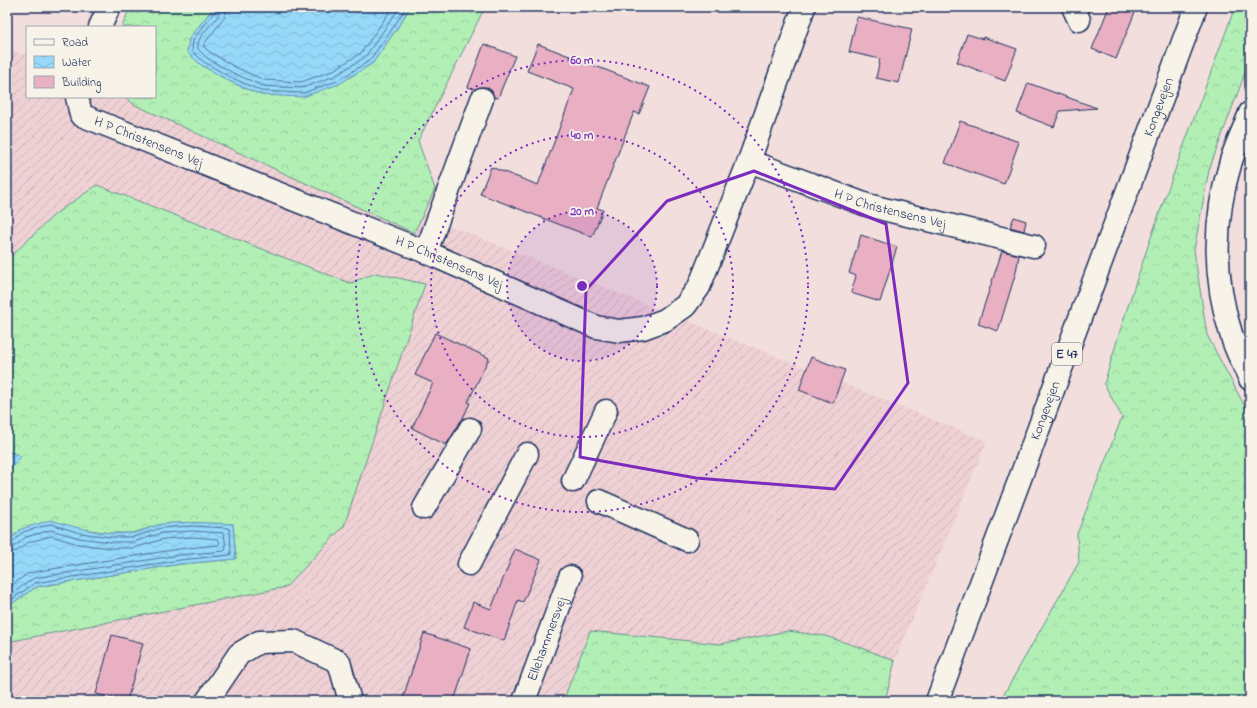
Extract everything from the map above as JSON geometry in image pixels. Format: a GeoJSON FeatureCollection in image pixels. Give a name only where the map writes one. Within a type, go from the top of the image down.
{"type":"FeatureCollection","features":[{"type":"Feature","properties":{"kind":"street"},"geometry":{"type":"LineString","coordinates":[[100,26],[109,7]]}},
{"type":"Feature","properties":{"kind":"street","name":"H P Christensens Vej"},"geometry":{"type":"LineString","coordinates":[[77,98],[81,115],[426,252],[596,327],[619,331],[643,328],[665,320],[685,306],[700,287],[749,161],[804,7]]}},
{"type":"Feature","properties":{"kind":"street","name":"Kongevejen"},"geometry":{"type":"LineString","coordinates":[[937,701],[1196,7]]}},
{"type":"Feature","properties":{"kind":"street"},"geometry":{"type":"LineString","coordinates":[[426,252],[482,99]]}},
{"type":"Feature","properties":{"kind":"street"},"geometry":{"type":"LineString","coordinates":[[1250,113],[1232,161],[1220,205],[1217,250],[1221,295],[1230,331],[1250,379]]}},
{"type":"Feature","properties":{"kind":"street","name":"H P Christensens Vej"},"geometry":{"type":"LineString","coordinates":[[749,161],[867,205],[1034,246]]}},
{"type":"Feature","properties":{"kind":"street"},"geometry":{"type":"LineString","coordinates":[[573,481],[606,411]]}},
{"type":"Feature","properties":{"kind":"street"},"geometry":{"type":"LineString","coordinates":[[424,508],[470,429]]}},
{"type":"Feature","properties":{"kind":"street"},"geometry":{"type":"LineString","coordinates":[[469,564],[527,454]]}},
{"type":"Feature","properties":{"kind":"street"},"geometry":{"type":"LineString","coordinates":[[600,501],[687,540]]}},
{"type":"Feature","properties":{"kind":"street","name":"Ellehammersvej"},"geometry":{"type":"LineString","coordinates":[[524,701],[570,578]]}},
{"type":"Feature","properties":{"kind":"street"},"geometry":{"type":"LineString","coordinates":[[208,701],[239,654],[259,642],[294,641],[339,662],[350,701]]}},
{"type":"Feature","properties":{"kind":"highlighted area"},"geometry":{"type":"Polygon","coordinates":[[[754,171],[886,224],[908,383],[835,489],[696,478],[580,457],[586,290],[667,201],[754,171]]]}},
{"type":"Feature","properties":{"kind":"shaded area"},"geometry":{"type":"Polygon","coordinates":[[[7,48],[26,56],[26,98],[131,98],[987,441],[878,701],[7,701],[7,48]]]}},
{"type":"Feature","properties":{"kind":"green space"},"geometry":{"type":"Polygon","coordinates":[[[130,7],[214,7],[189,39],[188,52],[201,65],[229,81],[261,95],[372,64],[410,7],[499,7],[483,11],[418,141],[435,189],[414,233],[133,104],[126,98],[156,98],[156,26],[122,26],[130,7]]]}},
{"type":"Feature","properties":{"kind":"green space"},"geometry":{"type":"Polygon","coordinates":[[[1235,7],[1250,7],[1250,60],[1209,170],[1194,250],[1207,335],[1250,416],[1250,701],[1000,701],[1079,562],[1077,534],[1122,417],[1104,384],[1118,336],[1150,241],[1235,7]]]}},
{"type":"Feature","properties":{"kind":"green space"},"geometry":{"type":"Polygon","coordinates":[[[97,185],[350,283],[376,273],[425,284],[344,526],[286,587],[7,642],[7,607],[36,587],[181,564],[236,559],[233,524],[160,525],[132,533],[111,533],[81,529],[12,538],[7,533],[7,473],[21,456],[7,451],[7,260],[55,214],[97,185]]]}},
{"type":"Feature","properties":{"kind":"green space"},"geometry":{"type":"Polygon","coordinates":[[[590,631],[721,644],[788,631],[825,636],[895,661],[885,701],[563,701],[590,631]]]}},
{"type":"Feature","properties":{"kind":"water"},"geometry":{"type":"Polygon","coordinates":[[[214,7],[410,7],[372,64],[339,84],[303,97],[261,95],[229,81],[201,65],[187,52],[189,39],[214,7]]]}},
{"type":"Feature","properties":{"kind":"water"},"geometry":{"type":"Polygon","coordinates":[[[7,451],[21,456],[7,473],[7,451]]]}},
{"type":"Feature","properties":{"kind":"water"},"geometry":{"type":"Polygon","coordinates":[[[51,520],[70,526],[110,533],[134,533],[158,525],[171,523],[198,522],[233,524],[236,559],[181,564],[36,587],[7,607],[7,533],[12,538],[21,529],[51,520]]]}},
{"type":"Feature","properties":{"kind":"building"},"geometry":{"type":"Polygon","coordinates":[[[1109,7],[1137,7],[1116,59],[1092,49],[1109,7]]]}},
{"type":"Feature","properties":{"kind":"building"},"geometry":{"type":"Polygon","coordinates":[[[857,17],[912,29],[899,83],[876,78],[880,59],[849,52],[857,17]]]}},
{"type":"Feature","properties":{"kind":"building"},"geometry":{"type":"Polygon","coordinates":[[[967,34],[983,39],[983,37],[1017,49],[1005,81],[957,62],[967,34]]]}},
{"type":"Feature","properties":{"kind":"building"},"geometry":{"type":"Polygon","coordinates":[[[484,44],[515,56],[498,98],[494,97],[492,91],[487,87],[475,89],[468,87],[484,44]]]}},
{"type":"Feature","properties":{"kind":"building"},"geometry":{"type":"Polygon","coordinates":[[[538,44],[650,87],[639,114],[634,112],[597,208],[603,210],[592,237],[480,194],[491,167],[538,185],[574,89],[527,71],[538,44]]]}},
{"type":"Feature","properties":{"kind":"building"},"geometry":{"type":"Polygon","coordinates":[[[1028,83],[1097,108],[1060,111],[1054,127],[1017,113],[1028,83]]]}},
{"type":"Feature","properties":{"kind":"building"},"geometry":{"type":"Polygon","coordinates":[[[960,121],[1019,142],[1004,184],[945,163],[960,121]]]}},
{"type":"Feature","properties":{"kind":"building"},"geometry":{"type":"Polygon","coordinates":[[[1014,217],[1026,221],[1024,231],[1010,227],[1014,217]]]}},
{"type":"Feature","properties":{"kind":"building"},"geometry":{"type":"Polygon","coordinates":[[[861,235],[897,247],[880,302],[851,293],[856,276],[849,273],[861,235]]]}},
{"type":"Feature","properties":{"kind":"building"},"geometry":{"type":"Polygon","coordinates":[[[1002,251],[1019,255],[1016,272],[998,331],[978,324],[1002,251]]]}},
{"type":"Feature","properties":{"kind":"building"},"geometry":{"type":"Polygon","coordinates":[[[435,333],[489,358],[468,402],[470,403],[462,420],[446,445],[412,428],[433,383],[415,375],[435,333]]]}},
{"type":"Feature","properties":{"kind":"building"},"geometry":{"type":"Polygon","coordinates":[[[811,357],[845,370],[833,403],[799,390],[811,357]]]}},
{"type":"Feature","properties":{"kind":"building"},"geometry":{"type":"Polygon","coordinates":[[[515,549],[541,560],[523,602],[518,600],[504,641],[464,627],[473,602],[491,609],[515,549]]]}},
{"type":"Feature","properties":{"kind":"building"},"geometry":{"type":"Polygon","coordinates":[[[424,633],[471,649],[454,701],[402,701],[424,633]]]}},
{"type":"Feature","properties":{"kind":"building"},"geometry":{"type":"Polygon","coordinates":[[[112,635],[143,643],[127,701],[96,694],[112,635]]]}}]}
